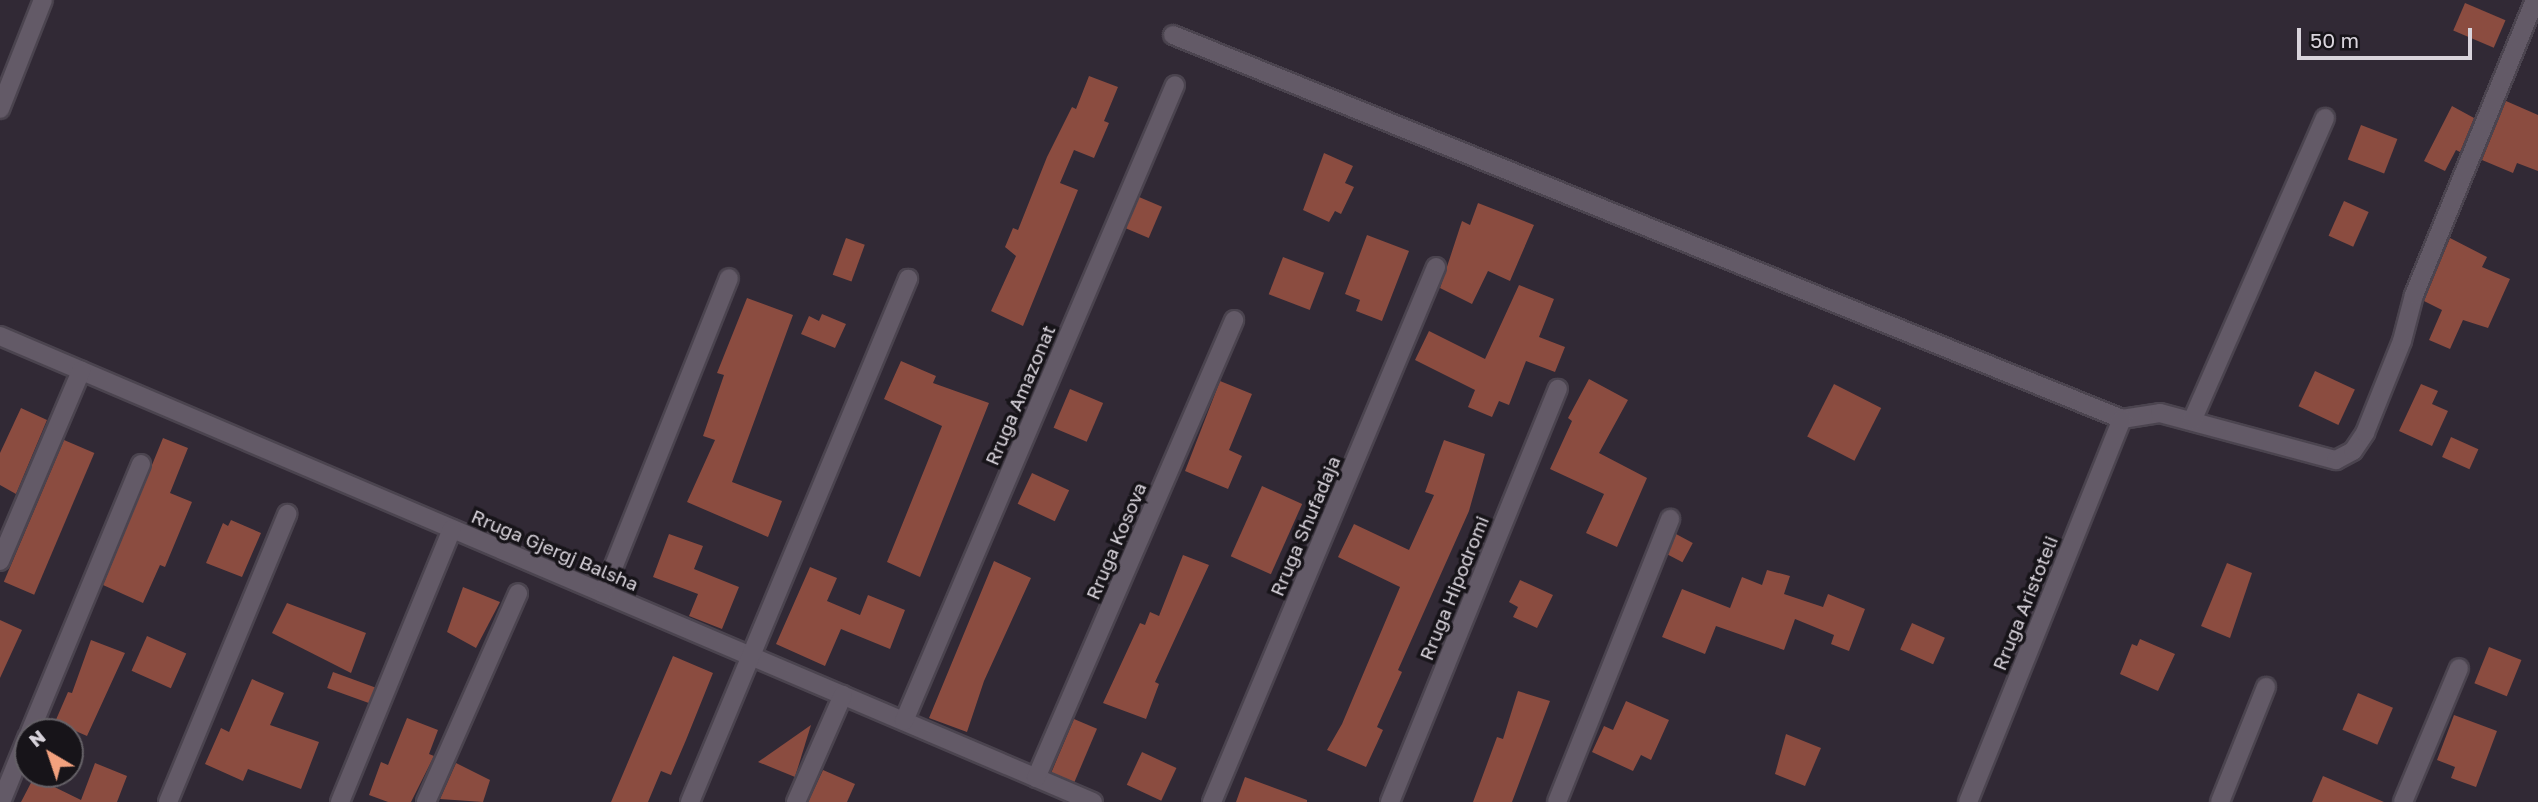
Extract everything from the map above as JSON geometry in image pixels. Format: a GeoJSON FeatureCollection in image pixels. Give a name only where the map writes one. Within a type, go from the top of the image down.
{"type":"FeatureCollection","features":[{"type":"Feature","properties":{"kind":"street"},"geometry":{"type":"LineString","coordinates":[[0,109],[43,0]]}},
{"type":"Feature","properties":{"kind":"street"},"geometry":{"type":"LineString","coordinates":[[1172,35],[2122,419],[2160,413],[2317,459],[2336,460],[2353,451],[2402,341],[2414,295],[2535,0]]}},
{"type":"Feature","properties":{"kind":"street","name":"Rruga Amazonat"},"geometry":{"type":"LineString","coordinates":[[904,721],[1175,85]]}},
{"type":"Feature","properties":{"kind":"street"},"geometry":{"type":"LineString","coordinates":[[2192,421],[2325,118]]}},
{"type":"Feature","properties":{"kind":"street","name":"Rruga Shufadaja"},"geometry":{"type":"LineString","coordinates":[[1212,802],[1436,267]]}},
{"type":"Feature","properties":{"kind":"street"},"geometry":{"type":"LineString","coordinates":[[603,593],[729,278]]}},
{"type":"Feature","properties":{"kind":"street"},"geometry":{"type":"LineString","coordinates":[[690,802],[753,657],[908,279]]}},
{"type":"Feature","properties":{"kind":"street","name":"Rruga Kosova"},"geometry":{"type":"LineString","coordinates":[[1036,778],[1234,320]]}},
{"type":"Feature","properties":{"kind":"street","name":"Rruga Gjergj Balsha"},"geometry":{"type":"LineString","coordinates":[[0,336],[1093,802]]}},
{"type":"Feature","properties":{"kind":"street"},"geometry":{"type":"LineString","coordinates":[[0,561],[81,371]]}},
{"type":"Feature","properties":{"kind":"street","name":"Rruga Hipodromi"},"geometry":{"type":"LineString","coordinates":[[1390,802],[1558,389]]}},
{"type":"Feature","properties":{"kind":"street","name":"Rruga Aristoteli"},"geometry":{"type":"LineString","coordinates":[[1968,802],[2122,419]]}},
{"type":"Feature","properties":{"kind":"street"},"geometry":{"type":"LineString","coordinates":[[36,718],[141,464]]}},
{"type":"Feature","properties":{"kind":"street"},"geometry":{"type":"LineString","coordinates":[[168,802],[287,514]]}},
{"type":"Feature","properties":{"kind":"street"},"geometry":{"type":"LineString","coordinates":[[1557,802],[1670,519]]}},
{"type":"Feature","properties":{"kind":"street"},"geometry":{"type":"LineString","coordinates":[[340,802],[452,529]]}},
{"type":"Feature","properties":{"kind":"street"},"geometry":{"type":"LineString","coordinates":[[426,802],[518,593]]}},
{"type":"Feature","properties":{"kind":"street"},"geometry":{"type":"LineString","coordinates":[[2403,802],[2459,668]]}},
{"type":"Feature","properties":{"kind":"street"},"geometry":{"type":"LineString","coordinates":[[2220,802],[2266,687]]}},
{"type":"Feature","properties":{"kind":"street"},"geometry":{"type":"LineString","coordinates":[[796,802],[843,695]]}},
{"type":"Feature","properties":{"kind":"street"},"geometry":{"type":"LineString","coordinates":[[1,802],[14,770]]}},
{"type":"Feature","properties":{"kind":"building"},"geometry":{"type":"Polygon","coordinates":[[[2465,3],[2506,20],[2494,48],[2453,31],[2465,3]]]}},
{"type":"Feature","properties":{"kind":"building"},"geometry":{"type":"Polygon","coordinates":[[[1089,76],[1118,87],[1104,121],[1109,123],[1094,158],[1074,150],[1060,183],[1078,190],[1023,326],[991,311],[1016,256],[1005,247],[1013,228],[1018,230],[1047,157],[1072,107],[1076,109],[1089,76]]]}},
{"type":"Feature","properties":{"kind":"building"},"geometry":{"type":"Polygon","coordinates":[[[2506,101],[2538,115],[2538,171],[2517,163],[2513,173],[2482,160],[2506,101]]]}},
{"type":"Feature","properties":{"kind":"building"},"geometry":{"type":"Polygon","coordinates":[[[2452,106],[2474,118],[2460,152],[2456,150],[2445,171],[2424,161],[2452,106]]]}},
{"type":"Feature","properties":{"kind":"building"},"geometry":{"type":"Polygon","coordinates":[[[2361,125],[2397,139],[2384,174],[2348,160],[2361,125]]]}},
{"type":"Feature","properties":{"kind":"building"},"geometry":{"type":"Polygon","coordinates":[[[1324,153],[1353,166],[1345,183],[1354,187],[1341,214],[1335,211],[1329,222],[1303,210],[1324,153]]]}},
{"type":"Feature","properties":{"kind":"building"},"geometry":{"type":"Polygon","coordinates":[[[1139,197],[1162,207],[1149,238],[1126,228],[1139,197]]]}},
{"type":"Feature","properties":{"kind":"building"},"geometry":{"type":"Polygon","coordinates":[[[2344,201],[2369,212],[2353,247],[2329,236],[2344,201]]]}},
{"type":"Feature","properties":{"kind":"building"},"geometry":{"type":"Polygon","coordinates":[[[1478,203],[1534,225],[1510,281],[1488,271],[1472,304],[1440,288],[1462,221],[1470,225],[1478,203]]]}},
{"type":"Feature","properties":{"kind":"building"},"geometry":{"type":"Polygon","coordinates":[[[1367,235],[1409,251],[1382,321],[1356,311],[1360,300],[1345,294],[1367,235]]]}},
{"type":"Feature","properties":{"kind":"building"},"geometry":{"type":"Polygon","coordinates":[[[846,238],[865,245],[851,281],[833,275],[846,238]]]}},
{"type":"Feature","properties":{"kind":"building"},"geometry":{"type":"Polygon","coordinates":[[[2450,238],[2487,257],[2482,267],[2510,279],[2488,328],[2463,320],[2450,349],[2429,340],[2442,310],[2424,301],[2450,238]]]}},
{"type":"Feature","properties":{"kind":"building"},"geometry":{"type":"Polygon","coordinates":[[[1283,257],[1324,273],[1310,310],[1269,294],[1283,257]]]}},
{"type":"Feature","properties":{"kind":"building"},"geometry":{"type":"Polygon","coordinates":[[[1519,285],[1554,299],[1539,337],[1565,347],[1555,372],[1526,361],[1509,405],[1499,401],[1492,417],[1468,407],[1475,390],[1415,360],[1429,331],[1485,359],[1519,285]]]}},
{"type":"Feature","properties":{"kind":"building"},"geometry":{"type":"Polygon","coordinates":[[[747,298],[793,315],[732,482],[782,501],[768,537],[687,502],[715,440],[703,436],[724,375],[717,373],[747,298]]]}},
{"type":"Feature","properties":{"kind":"building"},"geometry":{"type":"Polygon","coordinates":[[[822,314],[846,324],[835,348],[801,334],[809,316],[819,321],[822,314]]]}},
{"type":"Feature","properties":{"kind":"building"},"geometry":{"type":"Polygon","coordinates":[[[901,361],[936,376],[933,383],[989,403],[920,577],[887,562],[942,426],[884,399],[901,361]]]}},
{"type":"Feature","properties":{"kind":"building"},"geometry":{"type":"Polygon","coordinates":[[[2315,371],[2355,390],[2338,425],[2299,406],[2315,371]]]}},
{"type":"Feature","properties":{"kind":"building"},"geometry":{"type":"Polygon","coordinates":[[[1589,379],[1628,400],[1599,453],[1647,478],[1617,547],[1586,533],[1604,494],[1550,469],[1572,421],[1568,418],[1589,379]]]}},
{"type":"Feature","properties":{"kind":"building"},"geometry":{"type":"Polygon","coordinates":[[[1220,381],[1252,394],[1229,450],[1242,456],[1228,489],[1185,471],[1220,381]]]}},
{"type":"Feature","properties":{"kind":"building"},"geometry":{"type":"Polygon","coordinates":[[[1834,384],[1881,408],[1854,461],[1807,437],[1834,384]]]}},
{"type":"Feature","properties":{"kind":"building"},"geometry":{"type":"Polygon","coordinates":[[[2421,384],[2438,391],[2432,404],[2448,411],[2432,446],[2399,431],[2421,384]]]}},
{"type":"Feature","properties":{"kind":"building"},"geometry":{"type":"Polygon","coordinates":[[[1070,389],[1103,403],[1087,442],[1054,428],[1070,389]]]}},
{"type":"Feature","properties":{"kind":"building"},"geometry":{"type":"Polygon","coordinates":[[[21,408],[47,420],[16,494],[0,485],[0,453],[21,408]]]}},
{"type":"Feature","properties":{"kind":"building"},"geometry":{"type":"Polygon","coordinates":[[[2451,437],[2478,449],[2469,469],[2442,457],[2451,437]]]}},
{"type":"Feature","properties":{"kind":"building"},"geometry":{"type":"Polygon","coordinates":[[[163,438],[188,448],[170,493],[192,502],[165,567],[160,565],[143,603],[103,585],[163,438]]]}},
{"type":"Feature","properties":{"kind":"building"},"geometry":{"type":"Polygon","coordinates":[[[64,440],[94,453],[34,595],[4,582],[64,440]]]}},
{"type":"Feature","properties":{"kind":"building"},"geometry":{"type":"Polygon","coordinates":[[[1444,440],[1485,454],[1469,511],[1398,670],[1402,672],[1377,727],[1383,730],[1366,767],[1327,750],[1342,724],[1400,587],[1338,557],[1354,524],[1409,550],[1434,495],[1425,492],[1444,440]]]}},
{"type":"Feature","properties":{"kind":"building"},"geometry":{"type":"Polygon","coordinates":[[[1032,473],[1069,490],[1055,521],[1018,504],[1032,473]]]}},
{"type":"Feature","properties":{"kind":"building"},"geometry":{"type":"Polygon","coordinates":[[[1262,486],[1302,504],[1271,574],[1231,556],[1262,486]]]}},
{"type":"Feature","properties":{"kind":"building"},"geometry":{"type":"Polygon","coordinates":[[[231,520],[261,533],[242,577],[206,563],[223,523],[228,526],[231,520]]]}},
{"type":"Feature","properties":{"kind":"building"},"geometry":{"type":"Polygon","coordinates":[[[669,534],[703,546],[694,569],[739,587],[722,629],[689,616],[698,594],[653,577],[669,534]]]}},
{"type":"Feature","properties":{"kind":"building"},"geometry":{"type":"Polygon","coordinates":[[[1676,534],[1693,543],[1682,562],[1666,553],[1676,534]]]}},
{"type":"Feature","properties":{"kind":"building"},"geometry":{"type":"Polygon","coordinates":[[[1183,555],[1209,565],[1155,682],[1159,684],[1146,719],[1103,703],[1140,623],[1145,625],[1150,612],[1159,616],[1183,555]]]}},
{"type":"Feature","properties":{"kind":"building"},"geometry":{"type":"Polygon","coordinates":[[[994,561],[1031,578],[984,681],[967,732],[929,718],[994,561]]]}},
{"type":"Feature","properties":{"kind":"building"},"geometry":{"type":"Polygon","coordinates":[[[2227,563],[2252,573],[2230,638],[2201,626],[2227,563]]]}},
{"type":"Feature","properties":{"kind":"building"},"geometry":{"type":"Polygon","coordinates":[[[810,567],[837,578],[827,601],[860,615],[868,595],[905,610],[890,649],[841,629],[825,666],[776,644],[810,567]]]}},
{"type":"Feature","properties":{"kind":"building"},"geometry":{"type":"Polygon","coordinates":[[[1767,570],[1790,576],[1784,594],[1823,607],[1828,594],[1865,609],[1849,651],[1831,644],[1834,635],[1795,619],[1784,650],[1716,626],[1705,654],[1662,637],[1682,589],[1730,608],[1742,577],[1762,585],[1767,570]]]}},
{"type":"Feature","properties":{"kind":"building"},"geometry":{"type":"Polygon","coordinates":[[[1520,580],[1553,595],[1537,628],[1513,617],[1518,607],[1509,602],[1520,580]]]}},
{"type":"Feature","properties":{"kind":"building"},"geometry":{"type":"Polygon","coordinates":[[[463,587],[500,602],[476,648],[447,632],[463,587]]]}},
{"type":"Feature","properties":{"kind":"building"},"geometry":{"type":"Polygon","coordinates":[[[287,603],[366,633],[351,673],[272,633],[287,603]]]}},
{"type":"Feature","properties":{"kind":"building"},"geometry":{"type":"Polygon","coordinates":[[[0,620],[22,630],[0,678],[0,620]]]}},
{"type":"Feature","properties":{"kind":"building"},"geometry":{"type":"Polygon","coordinates":[[[1912,623],[1945,638],[1933,664],[1900,649],[1912,623]]]}},
{"type":"Feature","properties":{"kind":"building"},"geometry":{"type":"Polygon","coordinates":[[[147,636],[186,653],[171,688],[132,671],[147,636]]]}},
{"type":"Feature","properties":{"kind":"building"},"geometry":{"type":"Polygon","coordinates":[[[2140,639],[2175,654],[2158,691],[2120,674],[2132,644],[2137,646],[2140,639]]]}},
{"type":"Feature","properties":{"kind":"building"},"geometry":{"type":"Polygon","coordinates":[[[91,640],[125,653],[87,736],[84,735],[84,718],[57,718],[68,692],[72,693],[91,640]]]}},
{"type":"Feature","properties":{"kind":"building"},"geometry":{"type":"Polygon","coordinates":[[[2489,647],[2521,660],[2507,696],[2474,683],[2489,647]]]}},
{"type":"Feature","properties":{"kind":"building"},"geometry":{"type":"Polygon","coordinates":[[[673,656],[713,673],[686,740],[671,775],[661,771],[648,802],[611,802],[673,656]]]}},
{"type":"Feature","properties":{"kind":"building"},"geometry":{"type":"Polygon","coordinates":[[[333,672],[375,687],[369,703],[327,688],[333,672]]]}},
{"type":"Feature","properties":{"kind":"building"},"geometry":{"type":"Polygon","coordinates":[[[252,679],[284,693],[270,725],[319,742],[301,789],[248,769],[243,781],[205,764],[221,728],[229,732],[252,679]]]}},
{"type":"Feature","properties":{"kind":"building"},"geometry":{"type":"Polygon","coordinates":[[[1518,691],[1550,701],[1512,802],[1473,802],[1497,737],[1503,739],[1518,691]]]}},
{"type":"Feature","properties":{"kind":"building"},"geometry":{"type":"Polygon","coordinates":[[[2358,693],[2393,708],[2377,745],[2342,730],[2358,693]]]}},
{"type":"Feature","properties":{"kind":"building"},"geometry":{"type":"Polygon","coordinates":[[[1626,701],[1669,720],[1651,760],[1641,755],[1633,771],[1592,752],[1604,726],[1613,730],[1626,701]]]}},
{"type":"Feature","properties":{"kind":"building"},"geometry":{"type":"Polygon","coordinates":[[[2454,715],[2497,731],[2476,787],[2451,778],[2455,767],[2437,760],[2454,715]]]}},
{"type":"Feature","properties":{"kind":"building"},"geometry":{"type":"Polygon","coordinates":[[[407,718],[438,730],[429,754],[434,756],[411,802],[388,802],[369,795],[381,762],[388,765],[407,718]]]}},
{"type":"Feature","properties":{"kind":"building"},"geometry":{"type":"Polygon","coordinates":[[[1074,719],[1097,729],[1074,782],[1051,772],[1074,719]]]}},
{"type":"Feature","properties":{"kind":"building"},"geometry":{"type":"Polygon","coordinates":[[[811,725],[795,777],[758,762],[811,725]]]}},
{"type":"Feature","properties":{"kind":"building"},"geometry":{"type":"Polygon","coordinates":[[[1786,734],[1821,748],[1805,786],[1775,774],[1786,734]]]}},
{"type":"Feature","properties":{"kind":"building"},"geometry":{"type":"Polygon","coordinates":[[[1142,752],[1176,768],[1161,801],[1127,785],[1142,752]]]}},
{"type":"Feature","properties":{"kind":"building"},"geometry":{"type":"Polygon","coordinates":[[[95,763],[127,776],[117,802],[21,802],[28,788],[56,788],[81,800],[95,763]]]}},
{"type":"Feature","properties":{"kind":"building"},"geometry":{"type":"Polygon","coordinates":[[[456,763],[490,780],[483,802],[440,799],[456,763]]]}},
{"type":"Feature","properties":{"kind":"building"},"geometry":{"type":"Polygon","coordinates":[[[823,770],[855,784],[847,802],[808,802],[823,770]]]}},
{"type":"Feature","properties":{"kind":"building"},"geometry":{"type":"Polygon","coordinates":[[[2323,776],[2384,802],[2312,802],[2323,776]]]}},
{"type":"Feature","properties":{"kind":"building"},"geometry":{"type":"Polygon","coordinates":[[[1245,777],[1307,800],[1307,802],[1236,802],[1245,777]]]}}]}
